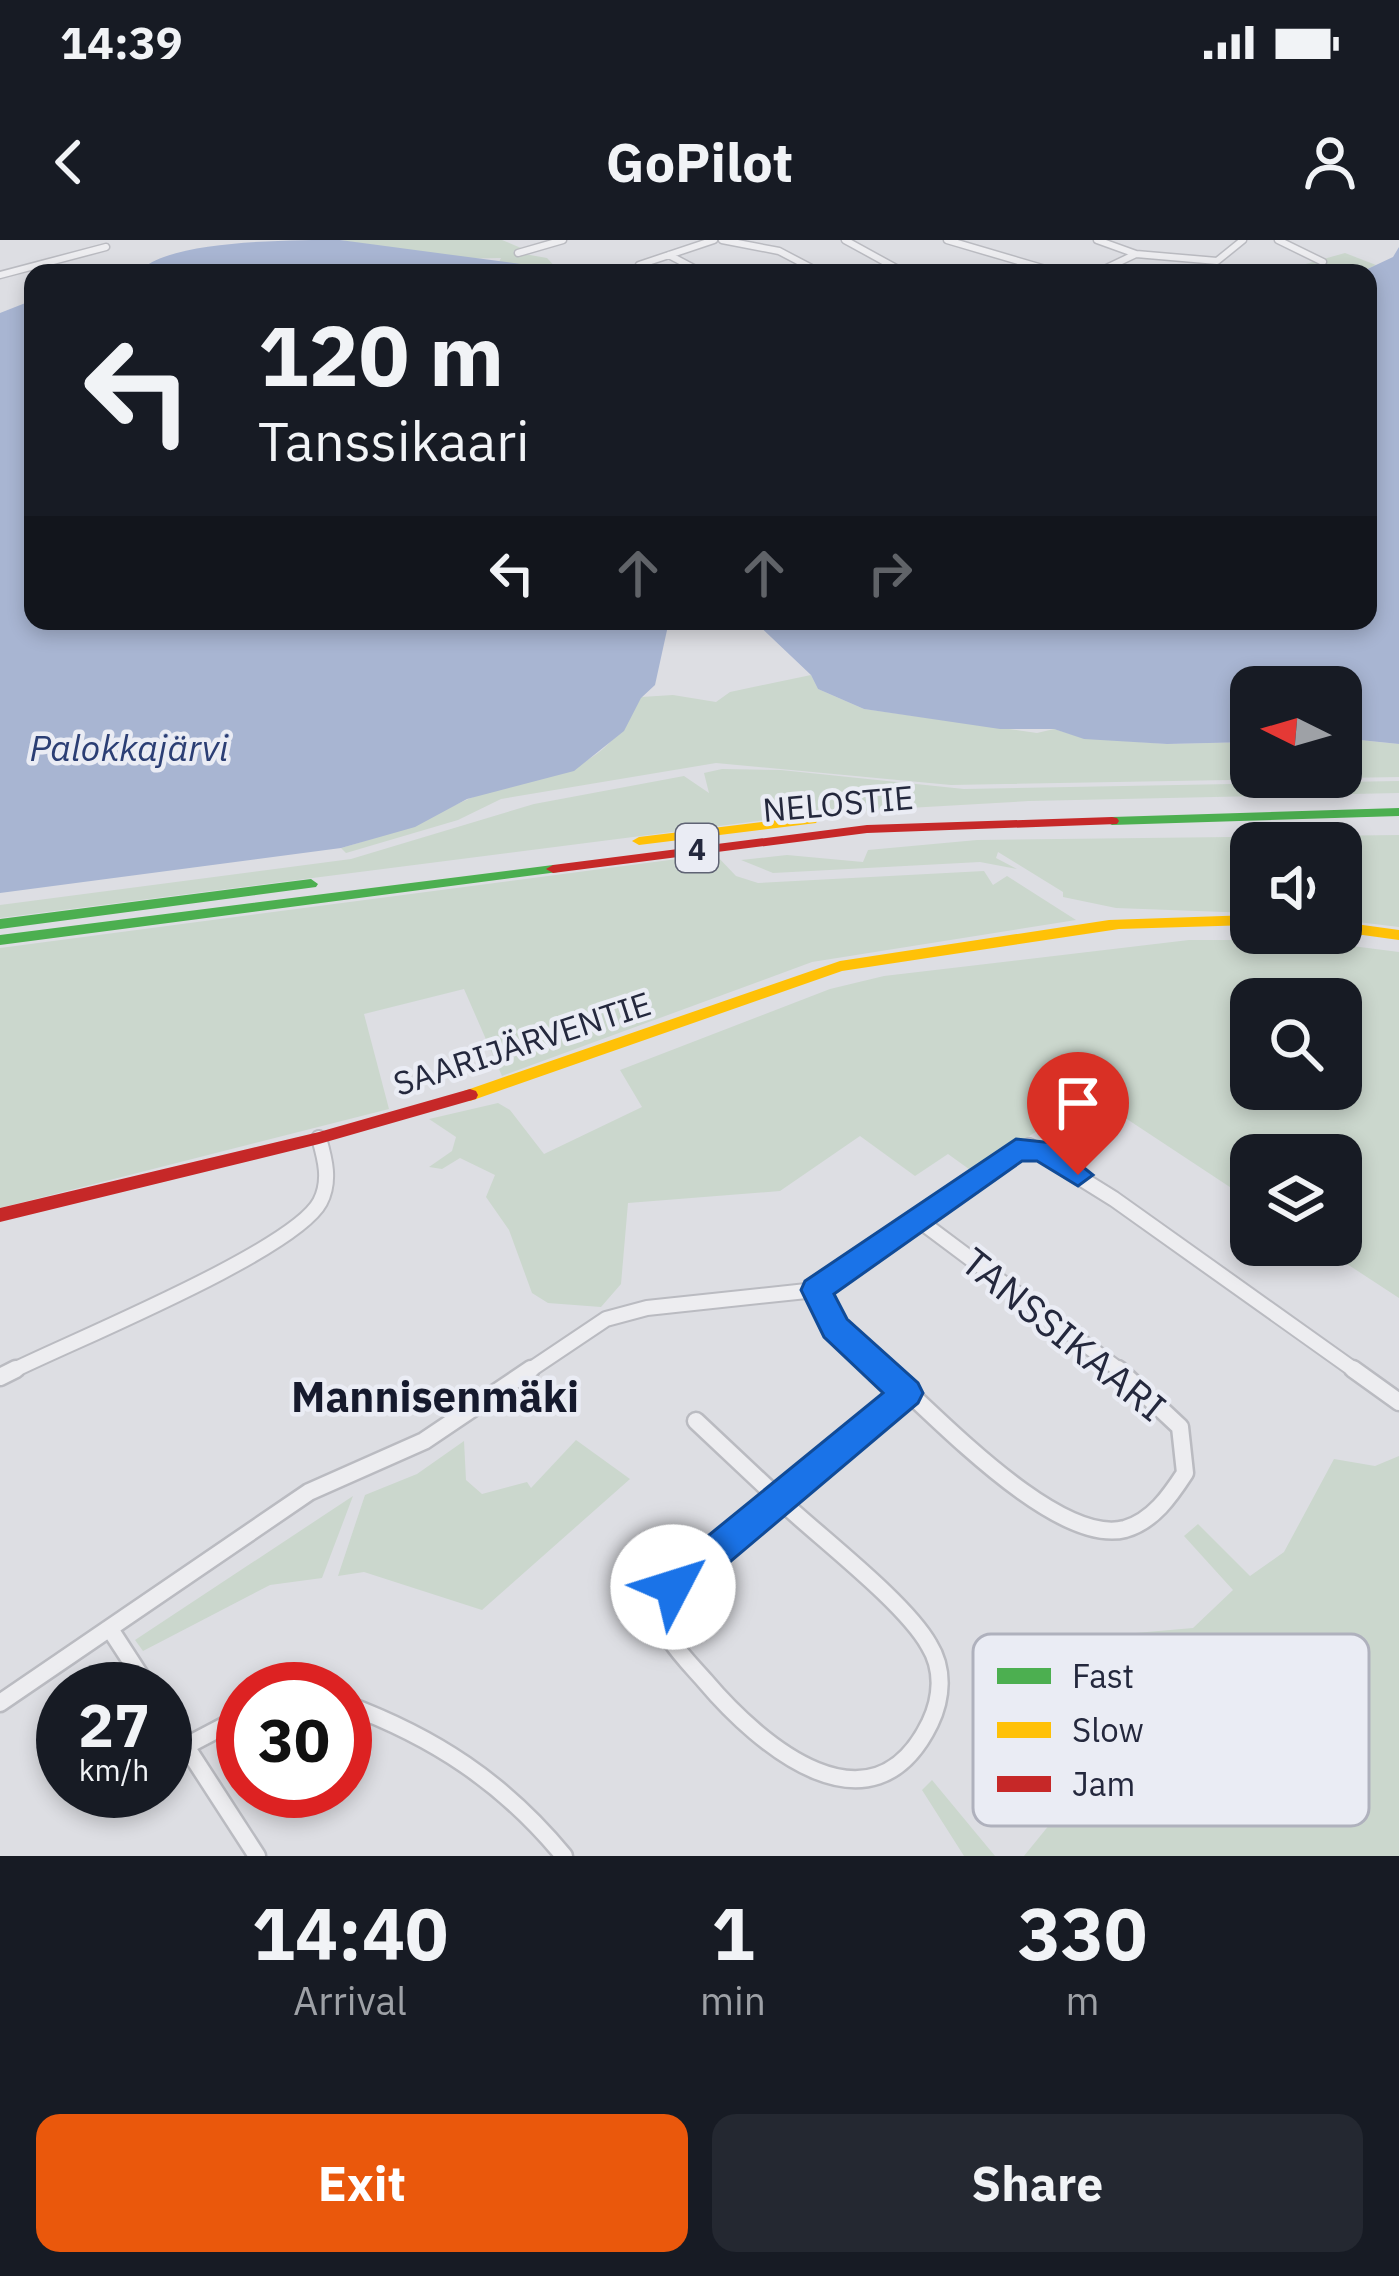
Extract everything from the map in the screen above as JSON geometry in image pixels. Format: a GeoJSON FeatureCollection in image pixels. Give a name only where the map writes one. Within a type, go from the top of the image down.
{"type":"FeatureCollection","features":[{"type":"Feature","properties":{"kind":"main road","name":"NELOSTIE"},"geometry":{"type":"LineString","coordinates":[[0,924],[804,821],[970,809],[1399,799]]}},
{"type":"Feature","properties":{"kind":"main road","name":"NELOSTIE"},"geometry":{"type":"LineString","coordinates":[[0,940],[867,830],[1399,812]]}},
{"type":"Feature","properties":{"kind":"main road","name":"SAARIJÄRVENTIE"},"geometry":{"type":"LineString","coordinates":[[0,1215],[319,1138],[528,1078],[807,975],[889,956],[1062,932],[1230,921]]}},
{"type":"Feature","properties":{"kind":"main road"},"geometry":{"type":"LineString","coordinates":[[1362,930],[1399,935]]}},
{"type":"Feature","properties":{"kind":"street"},"geometry":{"type":"LineString","coordinates":[[518,253],[563,240]]}},
{"type":"Feature","properties":{"kind":"street"},"geometry":{"type":"LineString","coordinates":[[642,264],[718,240],[779,251],[804,264]]}},
{"type":"Feature","properties":{"kind":"street"},"geometry":{"type":"LineString","coordinates":[[845,240],[889,264]]}},
{"type":"Feature","properties":{"kind":"street"},"geometry":{"type":"LineString","coordinates":[[946,240],[1028,264]]}},
{"type":"Feature","properties":{"kind":"street"},"geometry":{"type":"LineString","coordinates":[[1097,240],[1136,254],[1219,261],[1243,240]]}},
{"type":"Feature","properties":{"kind":"street"},"geometry":{"type":"LineString","coordinates":[[1155,256],[1159,240]]}},
{"type":"Feature","properties":{"kind":"street"},"geometry":{"type":"LineString","coordinates":[[1278,240],[1323,262]]}},
{"type":"Feature","properties":{"kind":"street"},"geometry":{"type":"LineString","coordinates":[[42,264],[106,247]]}},
{"type":"Feature","properties":{"kind":"street"},"geometry":{"type":"LineString","coordinates":[[1115,264],[1136,254]]}},
{"type":"Feature","properties":{"kind":"street"},"geometry":{"type":"LineString","coordinates":[[669,255],[686,264]]}},
{"type":"Feature","properties":{"kind":"street"},"geometry":{"type":"LineString","coordinates":[[0,1377],[62,1344],[183,1294],[306,1220],[321,1205],[330,1184],[319,1138]]}},
{"type":"Feature","properties":{"kind":"street"},"geometry":{"type":"LineString","coordinates":[[0,1703],[309,1492],[424,1441],[606,1319],[646,1308],[817,1290],[1016,1150],[1029,1147],[1114,1199],[1399,1402]]}},
{"type":"Feature","properties":{"kind":"street","name":"TANSSIKAARI"},"geometry":{"type":"LineString","coordinates":[[817,1290],[835,1328],[1025,1494],[1070,1525],[1101,1532],[1132,1529],[1155,1514],[1185,1473],[1180,1427],[1143,1388],[920,1221]]}},
{"type":"Feature","properties":{"kind":"street"},"geometry":{"type":"LineString","coordinates":[[696,1420],[778,1499],[898,1610],[932,1647],[940,1675],[938,1712],[910,1755],[865,1786],[830,1790],[796,1778],[755,1741],[661,1629],[658,1606],[673,1587],[778,1499],[907,1393]]}},
{"type":"Feature","properties":{"kind":"street"},"geometry":{"type":"LineString","coordinates":[[110,1629],[131,1662]]}},
{"type":"Feature","properties":{"kind":"street"},"geometry":{"type":"LineString","coordinates":[[372,1713],[400,1723],[492,1775],[532,1814],[564,1856]]}},
{"type":"Feature","properties":{"kind":"street"},"geometry":{"type":"LineString","coordinates":[[192,1755],[257,1856]]}},
{"type":"Feature","properties":{"kind":"shaded area"},"geometry":{"type":"Polygon","coordinates":[[[340,240],[502,240],[521,248],[513,252],[547,258],[553,264],[452,259],[340,240]]]}},
{"type":"Feature","properties":{"kind":"shaded area"},"geometry":{"type":"Polygon","coordinates":[[[1345,253],[1373,264],[1306,264],[1345,253]]]}},
{"type":"Feature","properties":{"kind":"shaded area"},"geometry":{"type":"Polygon","coordinates":[[[811,675],[818,689],[864,709],[1037,733],[1054,729],[1084,738],[1230,742],[1230,780],[951,785],[716,763],[501,799],[458,820],[346,853],[341,848],[492,790],[585,761],[605,747],[641,697],[673,695],[716,702],[730,692],[811,675]]]}},
{"type":"Feature","properties":{"kind":"shaded area"},"geometry":{"type":"Polygon","coordinates":[[[1362,740],[1399,744],[1399,777],[1362,778],[1362,740]]]}},
{"type":"Feature","properties":{"kind":"shaded area"},"geometry":{"type":"Polygon","coordinates":[[[781,770],[964,789],[1230,784],[1230,797],[1029,801],[821,813],[0,918],[0,905],[351,859],[534,804],[684,776],[709,793],[704,773],[781,770]]]}},
{"type":"Feature","properties":{"kind":"shaded area"},"geometry":{"type":"Polygon","coordinates":[[[1399,781],[1399,793],[1362,794],[1362,782],[1399,781]]]}},
{"type":"Feature","properties":{"kind":"shaded area"},"geometry":{"type":"Polygon","coordinates":[[[1362,835],[1399,835],[1399,927],[1362,923],[1362,835]]]}},
{"type":"Feature","properties":{"kind":"shaded area"},"geometry":{"type":"Polygon","coordinates":[[[1230,837],[1230,912],[1116,908],[1063,897],[1063,892],[998,852],[996,858],[1017,869],[980,862],[773,873],[741,860],[787,855],[863,862],[868,850],[977,840],[1230,837]]]}},
{"type":"Feature","properties":{"kind":"shaded area"},"geometry":{"type":"Polygon","coordinates":[[[715,854],[736,876],[758,883],[984,871],[993,885],[1007,876],[1076,920],[812,962],[502,1076],[464,989],[364,1014],[389,1109],[0,1208],[0,948],[715,854]]]}},
{"type":"Feature","properties":{"kind":"shaded area"},"geometry":{"type":"Polygon","coordinates":[[[1189,940],[1230,940],[1230,954],[1362,954],[1362,947],[1399,952],[1399,1298],[1350,1266],[1362,1266],[1362,1134],[1230,1134],[1230,1187],[1092,1096],[973,1172],[948,1154],[915,1176],[860,1136],[780,1191],[628,1203],[621,1284],[601,1307],[548,1303],[532,1293],[509,1230],[486,1197],[495,1175],[460,1158],[442,1169],[429,1167],[452,1151],[456,1137],[429,1119],[498,1103],[510,1110],[544,1154],[642,1107],[620,1070],[830,989],[884,976],[1189,940]]]}},
{"type":"Feature","properties":{"kind":"shaded area"},"geometry":{"type":"Polygon","coordinates":[[[576,1440],[630,1479],[482,1610],[364,1572],[338,1576],[365,1495],[417,1474],[464,1441],[466,1480],[482,1494],[527,1482],[531,1488],[576,1440]]]}},
{"type":"Feature","properties":{"kind":"shaded area"},"geometry":{"type":"Polygon","coordinates":[[[1399,1456],[1399,1856],[1024,1856],[1048,1826],[1369,1826],[1369,1634],[1124,1634],[1193,1628],[1233,1590],[1184,1536],[1198,1524],[1250,1576],[1284,1552],[1334,1459],[1375,1466],[1399,1456]]]}},
{"type":"Feature","properties":{"kind":"shaded area"},"geometry":{"type":"Polygon","coordinates":[[[353,1496],[322,1578],[270,1585],[143,1651],[135,1640],[353,1496]]]}},
{"type":"Feature","properties":{"kind":"shaded area"},"geometry":{"type":"Polygon","coordinates":[[[932,1780],[995,1856],[964,1856],[922,1790],[932,1780]]]}},
{"type":"Feature","properties":{"kind":"water"},"geometry":{"type":"Polygon","coordinates":[[[340,240],[520,264],[150,264],[181,252],[265,241],[340,240]]]}},
{"type":"Feature","properties":{"kind":"water"},"geometry":{"type":"Polygon","coordinates":[[[1399,247],[1399,744],[1362,740],[1362,666],[1230,666],[1230,742],[1167,744],[1084,739],[1054,729],[1000,729],[864,709],[818,689],[811,675],[764,630],[1377,630],[1377,265],[1393,257],[1399,247]]]}},
{"type":"Feature","properties":{"kind":"water","name":"Palokkajärvi"},"geometry":{"type":"Polygon","coordinates":[[[24,304],[24,630],[667,630],[655,685],[641,698],[624,731],[574,771],[467,799],[415,827],[341,848],[0,893],[0,313],[24,304]]]}},
{"type":"Feature","properties":{"kind":"traffic: fast"},"geometry":{"type":"LineString","coordinates":[[1112,821],[1399,812]]}},
{"type":"Feature","properties":{"kind":"traffic: fast"},"geometry":{"type":"LineString","coordinates":[[0,940],[553,869]]}},
{"type":"Feature","properties":{"kind":"traffic: fast"},"geometry":{"type":"LineString","coordinates":[[0,924],[311,884]]}},
{"type":"Feature","properties":{"kind":"traffic: slow"},"geometry":{"type":"LineString","coordinates":[[639,841],[811,820]]}},
{"type":"Feature","properties":{"kind":"traffic: slow"},"geometry":{"type":"LineString","coordinates":[[1109,925],[1230,921]]}},
{"type":"Feature","properties":{"kind":"traffic: slow"},"geometry":{"type":"LineString","coordinates":[[470,1095],[840,966],[1118,925]]}},
{"type":"Feature","properties":{"kind":"traffic: slow"},"geometry":{"type":"LineString","coordinates":[[1362,930],[1399,935]]}},
{"type":"Feature","properties":{"kind":"traffic: jam"},"geometry":{"type":"LineString","coordinates":[[553,869],[867,829],[1112,821]]}},
{"type":"Feature","properties":{"kind":"traffic: jam"},"geometry":{"type":"LineString","coordinates":[[0,1215],[319,1138],[470,1095]]}},
{"type":"Feature","properties":{"kind":"district","name":"Mannisenmäki"},"geometry":{"type":"Point","coordinates":[435,1396]}},
{"type":"Feature","properties":{"kind":"route"},"geometry":{"type":"LineString","coordinates":[[673,1587],[907,1393],[835,1328],[822,1309],[817,1290],[1016,1150],[1042,1150],[1078,1175]]}}]}
